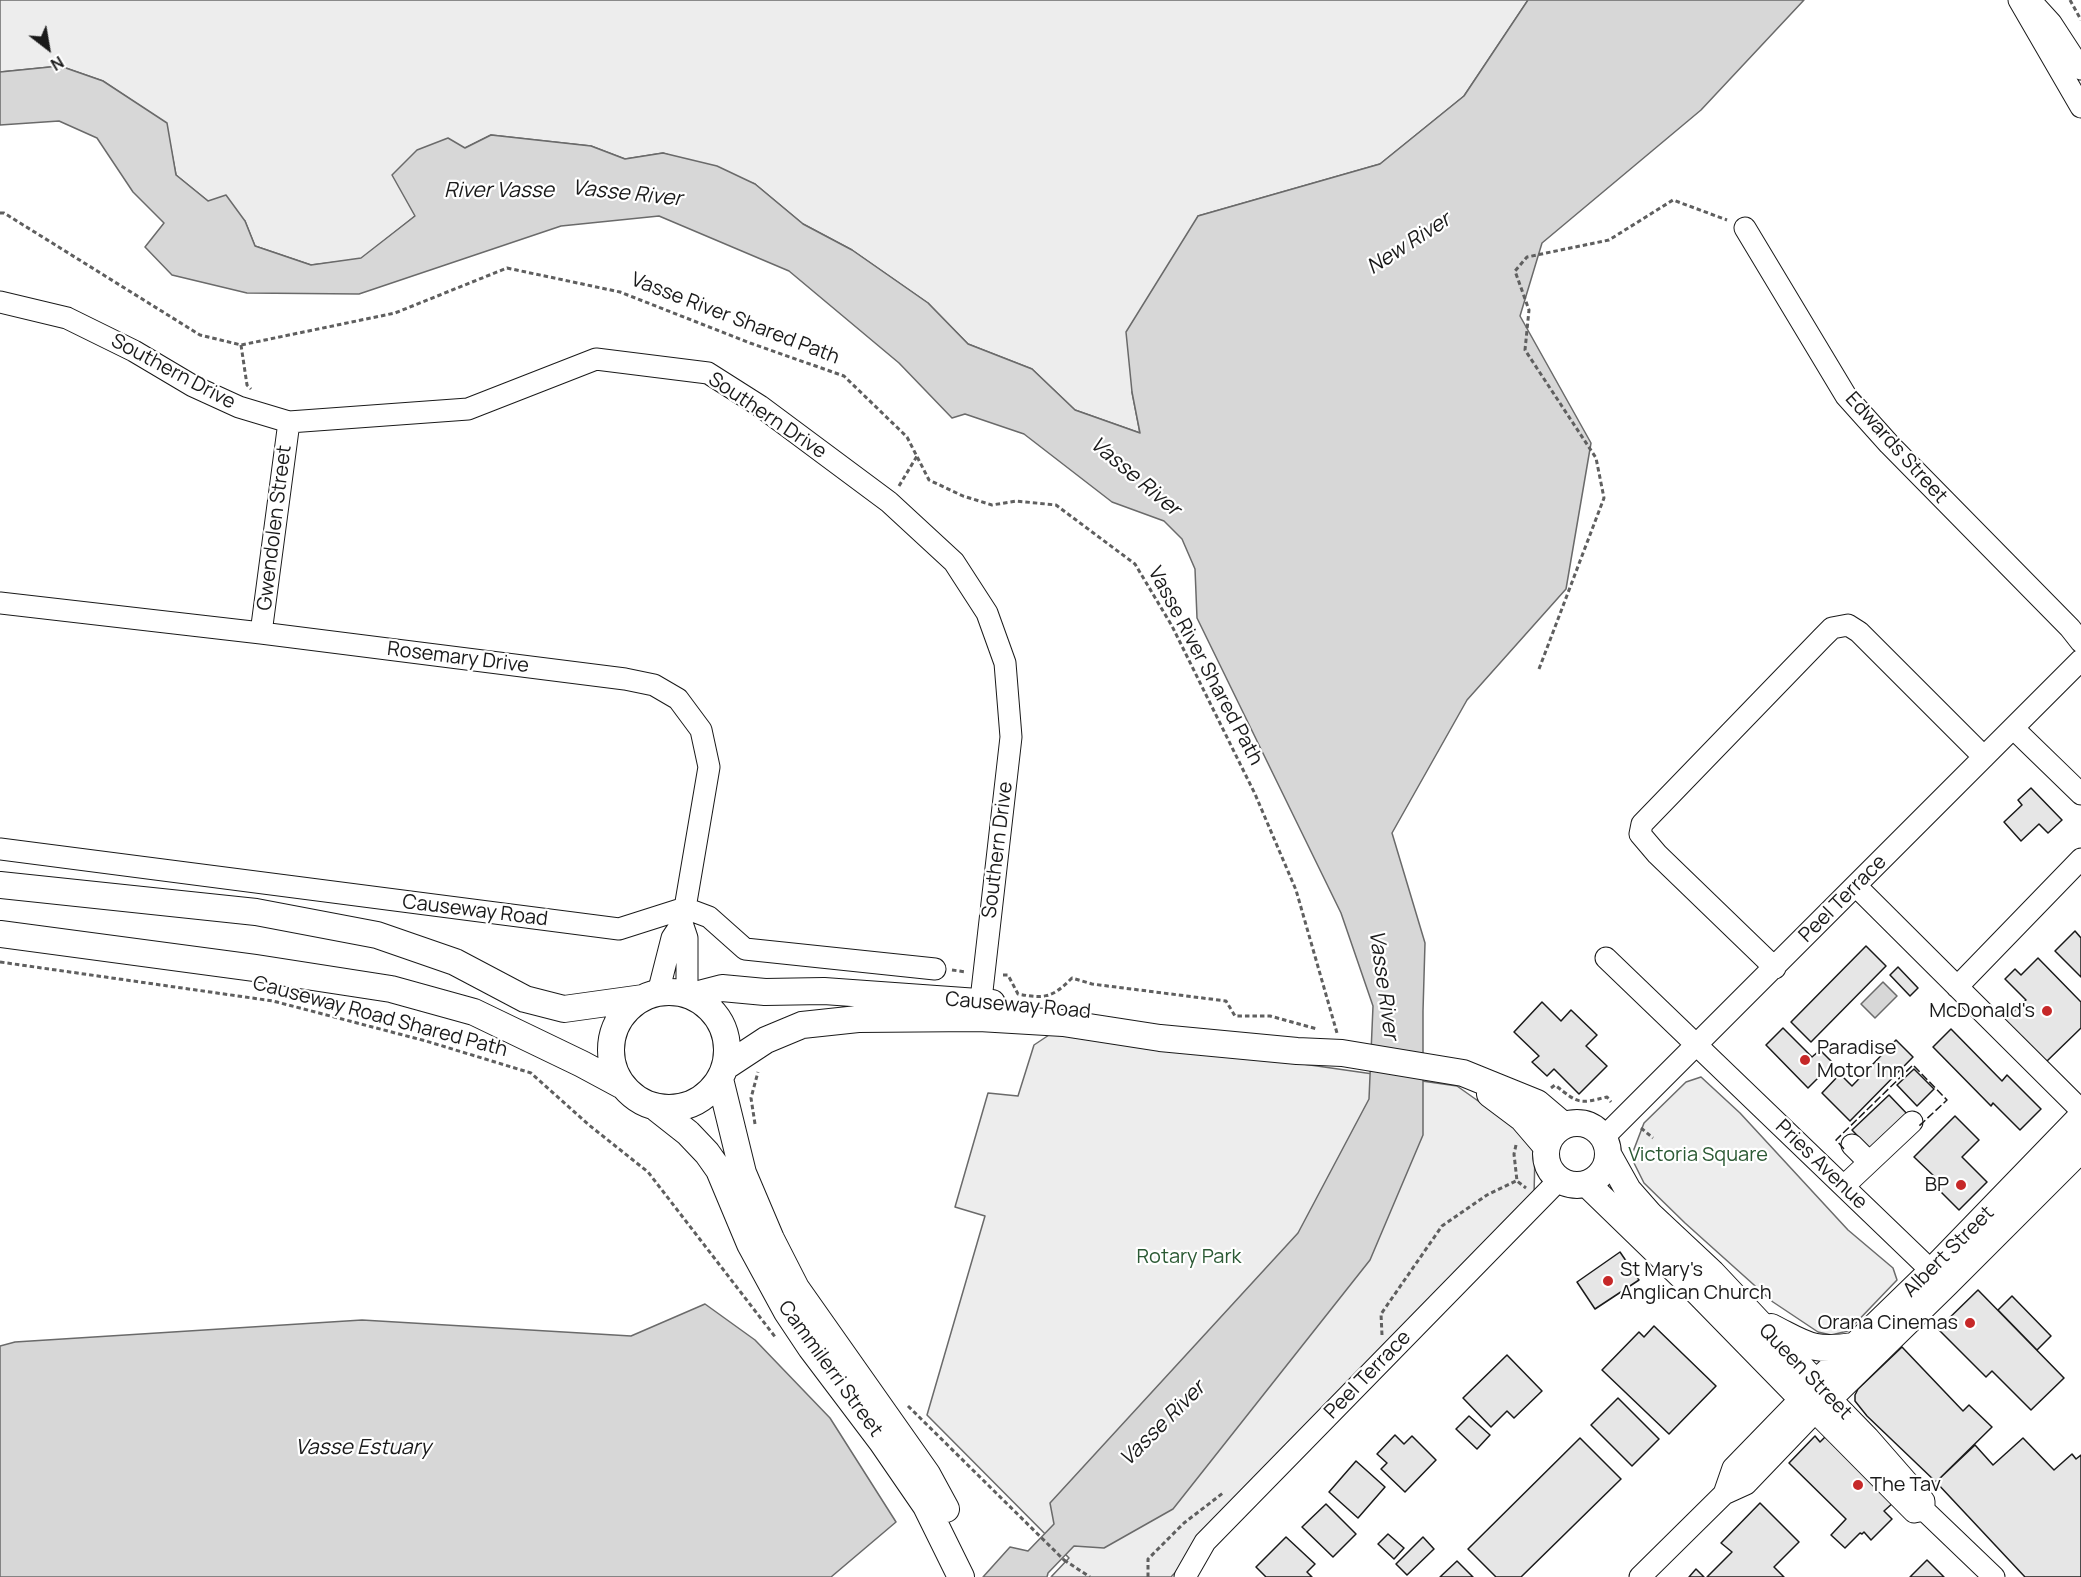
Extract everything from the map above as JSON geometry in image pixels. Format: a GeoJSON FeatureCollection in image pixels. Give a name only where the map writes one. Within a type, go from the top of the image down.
{"type":"FeatureCollection","features":[{"type":"Feature","properties":{"kind":"main road","name":"Causeway Road"},"geometry":{"type":"LineString","coordinates":[[0,885],[256,912],[377,935],[455,962],[525,999],[564,1009],[650,995]]}},
{"type":"Feature","properties":{"kind":"main road"},"geometry":{"type":"LineString","coordinates":[[0,934],[255,968],[391,989],[474,1012],[582,1064],[621,1085],[642,1102],[670,1109],[699,1100],[711,1091],[722,1073],[727,1050],[725,1033],[717,1018],[706,1005],[689,995],[673,992],[650,995],[629,1007],[618,1021],[612,1036],[610,1053],[613,1070],[621,1085]]}},
{"type":"Feature","properties":{"kind":"main road","name":"Causeway Road"},"geometry":{"type":"LineString","coordinates":[[689,995],[722,988],[765,992],[824,991],[980,1010],[1160,1038],[1297,1052],[1340,1044],[1463,1073],[1537,1103],[1563,1125]]}},
{"type":"Feature","properties":{"kind":"main road","name":"Causeway Road"},"geometry":{"type":"LineString","coordinates":[[722,1073],[766,1040],[802,1025],[980,1010]]}},
{"type":"Feature","properties":{"kind":"main road","name":"Cammilerri Street"},"geometry":{"type":"LineString","coordinates":[[722,1073],[744,1173],[771,1239],[796,1288],[927,1474],[952,1519],[965,1569]]}},
{"type":"Feature","properties":{"kind":"main road","name":"Causeway Road"},"geometry":{"type":"LineString","coordinates":[[1463,1073],[1522,1118],[1546,1146]]}},
{"type":"Feature","properties":{"kind":"main road","name":"Cammilerri Street"},"geometry":{"type":"LineString","coordinates":[[655,1107],[688,1133],[719,1170],[750,1244],[787,1312],[923,1500],[965,1569]]}},
{"type":"Feature","properties":{"kind":"main road","name":"Albert Street"},"geometry":{"type":"LineString","coordinates":[[1815,1398],[1854,1346],[1939,1278],[2081,1118]]}},
{"type":"Feature","properties":{"kind":"main road"},"geometry":{"type":"LineString","coordinates":[[1584,1123],[1596,1128],[1606,1146],[1602,1173],[1587,1184],[1576,1185],[1559,1180],[1551,1173],[1546,1162],[1546,1146],[1555,1131],[1563,1125],[1584,1123]]}},
{"type":"Feature","properties":{"kind":"main road","name":"Queen Street"},"geometry":{"type":"LineString","coordinates":[[1606,1146],[1628,1190],[1650,1215],[1712,1273],[1754,1319],[1815,1398]]}},
{"type":"Feature","properties":{"kind":"main road","name":"Albert Street"},"geometry":{"type":"LineString","coordinates":[[1815,1398],[1939,1278],[2081,1149]]}},
{"type":"Feature","properties":{"kind":"main road","name":"Queen Street"},"geometry":{"type":"LineString","coordinates":[[1587,1184],[1686,1280],[1815,1398]]}},
{"type":"Feature","properties":{"kind":"main road"},"geometry":{"type":"LineString","coordinates":[[1754,1319],[1814,1348],[1833,1349],[1854,1346]]}},
{"type":"Feature","properties":{"kind":"street"},"geometry":{"type":"LineString","coordinates":[[2019,0],[2081,107]]}},
{"type":"Feature","properties":{"kind":"street"},"geometry":{"type":"LineString","coordinates":[[2030,0],[2051,23],[2081,69]]}},
{"type":"Feature","properties":{"kind":"street","name":"Edwards Street"},"geometry":{"type":"LineString","coordinates":[[1745,228],[1846,396],[1888,444],[2070,628],[2081,642]]}},
{"type":"Feature","properties":{"kind":"street","name":"Southern Drive"},"geometry":{"type":"LineString","coordinates":[[0,302],[67,318],[134,351],[193,386],[239,407],[289,422],[468,409],[596,359],[708,373],[760,406],[889,502],[954,562],[987,613],[1005,663],[1011,736],[980,1010]]}},
{"type":"Feature","properties":{"kind":"street","name":"Gwendolen Street"},"geometry":{"type":"LineString","coordinates":[[261,633],[289,422]]}},
{"type":"Feature","properties":{"kind":"street","name":"Rosemary Drive"},"geometry":{"type":"LineString","coordinates":[[0,603],[261,633],[654,684],[678,699],[701,730],[709,767],[683,916],[650,995]]}},
{"type":"Feature","properties":{"kind":"street"},"geometry":{"type":"LineString","coordinates":[[1774,968],[1657,854],[1640,834],[1642,824],[1822,638],[1832,628],[1848,624],[1859,632],[1984,757]]}},
{"type":"Feature","properties":{"kind":"street","name":"Peel Terrace"},"geometry":{"type":"LineString","coordinates":[[1606,1146],[1626,1115],[2081,660]]}},
{"type":"Feature","properties":{"kind":"street"},"geometry":{"type":"LineString","coordinates":[[2013,728],[2081,794]]}},
{"type":"Feature","properties":{"kind":"street","name":"Causeway Road"},"geometry":{"type":"LineString","coordinates":[[0,849],[619,930],[683,916],[709,917],[745,949],[935,969]]}},
{"type":"Feature","properties":{"kind":"street"},"geometry":{"type":"LineString","coordinates":[[1957,987],[2081,859]]}},
{"type":"Feature","properties":{"kind":"street"},"geometry":{"type":"LineString","coordinates":[[1856,886],[2081,1110]]}},
{"type":"Feature","properties":{"kind":"street","name":"Rosemary Drive"},"geometry":{"type":"LineString","coordinates":[[683,916],[687,938],[689,995]]}},
{"type":"Feature","properties":{"kind":"street","name":"Pries Avenue"},"geometry":{"type":"LineString","coordinates":[[1606,958],[1939,1278]]}},
{"type":"Feature","properties":{"kind":"street"},"geometry":{"type":"LineString","coordinates":[[1844,1186],[1912,1122]]}},
{"type":"Feature","properties":{"kind":"street"},"geometry":{"type":"LineString","coordinates":[[1852,1145],[1869,1162]]}},
{"type":"Feature","properties":{"kind":"street","name":"Peel Terrace"},"geometry":{"type":"LineString","coordinates":[[1185,1577],[1205,1542],[1559,1180]]}},
{"type":"Feature","properties":{"kind":"street","name":"Albert Street"},"geometry":{"type":"LineString","coordinates":[[1640,1577],[1724,1494],[1733,1468],[1815,1398]]}},
{"type":"Feature","properties":{"kind":"street","name":"Queen Street"},"geometry":{"type":"LineString","coordinates":[[1815,1398],[1868,1437],[1924,1501],[1924,1510],[1995,1577]]}},
{"type":"Feature","properties":{"kind":"path"},"geometry":{"type":"LineString","coordinates":[[2070,0],[2081,20]]}},
{"type":"Feature","properties":{"kind":"path"},"geometry":{"type":"LineString","coordinates":[[1539,669],[1604,498],[1596,458],[1525,350],[1529,310],[1515,271],[1527,257],[1609,240],[1673,200],[1745,228]]}},
{"type":"Feature","properties":{"kind":"path","name":"Vasse River Shared Path"},"geometry":{"type":"LineString","coordinates":[[0,213],[4,213],[200,335],[241,345],[394,313],[507,268],[620,292],[750,343],[844,376],[907,437],[929,480],[963,496],[992,505],[1016,501],[1056,505],[1135,564],[1177,637],[1255,794],[1292,879],[1325,985],[1340,1044]]}},
{"type":"Feature","properties":{"kind":"path"},"geometry":{"type":"LineString","coordinates":[[241,345],[247,385],[263,400],[262,414]]}},
{"type":"Feature","properties":{"kind":"path"},"geometry":{"type":"LineString","coordinates":[[889,502],[917,456]]}},
{"type":"Feature","properties":{"kind":"path","name":"Causeway Road Shared Path"},"geometry":{"type":"LineString","coordinates":[[0,962],[273,1001],[415,1038],[531,1073],[589,1125],[648,1172],[777,1340]]}},
{"type":"Feature","properties":{"kind":"path"},"geometry":{"type":"LineString","coordinates":[[935,969],[1008,975],[1018,994],[1040,998],[1059,991],[1072,978],[1092,984],[1226,1001],[1235,1016],[1270,1016],[1340,1044]]}},
{"type":"Feature","properties":{"kind":"path"},"geometry":{"type":"LineString","coordinates":[[756,1131],[751,1098],[759,1066]]}},
{"type":"Feature","properties":{"kind":"path"},"geometry":{"type":"LineString","coordinates":[[1547,1091],[1556,1085],[1582,1103],[1607,1097],[1653,1138]]}},
{"type":"Feature","properties":{"kind":"path"},"geometry":{"type":"LineString","coordinates":[[1382,1339],[1381,1314],[1442,1226],[1487,1195],[1517,1181]]}},
{"type":"Feature","properties":{"kind":"path"},"geometry":{"type":"LineString","coordinates":[[906,1404],[1063,1560],[1090,1577]]}},
{"type":"Feature","properties":{"kind":"path"},"geometry":{"type":"LineString","coordinates":[[1148,1577],[1148,1559],[1184,1523],[1231,1488]]}},
{"type":"Feature","properties":{"kind":"shaded area"},"geometry":{"type":"Polygon","coordinates":[[[0,0],[1528,0],[1464,96],[1380,164],[1198,216],[1132,392],[1140,433],[1075,410],[1032,369],[968,344],[928,303],[852,250],[803,224],[755,184],[663,153],[625,159],[591,146],[491,135],[465,148],[415,216],[361,259],[311,265],[255,246],[245,221],[208,201],[176,175],[166,123],[103,81],[60,66],[0,72],[0,0]]]}},
{"type":"Feature","properties":{"kind":"shaded area","name":"Rotary Park"},"geometry":{"type":"Polygon","coordinates":[[[1058,1029],[1457,1086],[1512,1125],[1535,1153],[1534,1196],[1171,1577],[1051,1577],[1069,1558],[927,1415],[985,1216],[955,1207],[988,1093],[1018,1096],[1034,1045],[1058,1029]]]}},
{"type":"Feature","properties":{"kind":"shaded area","name":"Victoria Square"},"geometry":{"type":"Polygon","coordinates":[[[1701,1077],[1740,1113],[1848,1230],[1893,1268],[1897,1280],[1848,1331],[1831,1335],[1818,1332],[1773,1302],[1644,1183],[1631,1157],[1644,1123],[1686,1082],[1701,1077]]]}},
{"type":"Feature","properties":{"kind":"water"},"geometry":{"type":"Polygon","coordinates":[[[1528,0],[1804,0],[1701,110],[1542,243],[1520,316],[1591,443],[1566,589],[1467,700],[1392,833],[1425,943],[1423,1135],[1370,1260],[1173,1509],[1104,1548],[1074,1546],[1048,1573],[1047,1577],[983,1577],[1010,1547],[1028,1551],[1054,1524],[1050,1503],[1298,1233],[1369,1099],[1373,1006],[1341,913],[1197,618],[1195,569],[1182,539],[1164,521],[1112,502],[1024,434],[965,414],[952,418],[899,363],[789,271],[659,216],[561,226],[359,294],[247,293],[172,275],[145,247],[164,223],[133,192],[97,138],[59,121],[0,125],[0,72],[60,66],[103,81],[167,123],[176,175],[208,201],[226,195],[245,221],[255,246],[311,265],[361,258],[415,216],[392,175],[417,150],[448,138],[465,148],[491,135],[591,146],[625,159],[663,153],[717,166],[755,184],[803,224],[852,250],[928,303],[968,344],[1032,369],[1075,410],[1140,433],[1132,392],[1126,332],[1198,216],[1380,164],[1464,96],[1528,0]]]}},
{"type":"Feature","properties":{"kind":"water"},"geometry":{"type":"Polygon","coordinates":[[[1883,982],[1897,996],[1875,1018],[1861,1004],[1883,982]]]}},
{"type":"Feature","properties":{"kind":"water","name":"Vasse Estuary"},"geometry":{"type":"Polygon","coordinates":[[[705,1304],[755,1340],[830,1418],[896,1522],[831,1577],[0,1577],[0,1346],[15,1342],[362,1320],[631,1336],[705,1304]]]}},
{"type":"Feature","properties":{"kind":"building"},"geometry":{"type":"Polygon","coordinates":[[[2031,788],[2062,820],[2048,833],[2039,824],[2021,841],[2004,822],[2022,805],[2018,800],[2031,788]]]}},
{"type":"Feature","properties":{"kind":"building"},"geometry":{"type":"Polygon","coordinates":[[[2075,931],[2081,938],[2081,977],[2055,951],[2075,931]]]}},
{"type":"Feature","properties":{"kind":"building"},"geometry":{"type":"Polygon","coordinates":[[[1866,946],[1886,966],[1811,1042],[1791,1022],[1866,946]]]}},
{"type":"Feature","properties":{"kind":"building","name":"McDonald's"},"geometry":{"type":"Polygon","coordinates":[[[2038,958],[2081,1002],[2081,1028],[2046,1062],[2004,1020],[2026,1000],[2005,979],[2015,969],[2021,975],[2038,958]]]}},
{"type":"Feature","properties":{"kind":"building"},"geometry":{"type":"Polygon","coordinates":[[[1898,967],[1918,988],[1910,996],[1890,975],[1898,967]]]}},
{"type":"Feature","properties":{"kind":"building"},"geometry":{"type":"Polygon","coordinates":[[[1542,1002],[1561,1021],[1571,1010],[1597,1035],[1586,1046],[1607,1066],[1579,1094],[1554,1069],[1547,1076],[1532,1062],[1539,1056],[1514,1032],[1542,1002]]]}},
{"type":"Feature","properties":{"kind":"building","name":"Paradise Motor Inn"},"geometry":{"type":"Polygon","coordinates":[[[1783,1028],[1812,1057],[1820,1050],[1833,1063],[1808,1088],[1766,1045],[1783,1028]]]}},
{"type":"Feature","properties":{"kind":"building"},"geometry":{"type":"Polygon","coordinates":[[[1951,1029],[2002,1081],[2007,1075],[2041,1109],[2020,1130],[1993,1103],[1991,1106],[1933,1047],[1951,1029]]]}},
{"type":"Feature","properties":{"kind":"building"},"geometry":{"type":"Polygon","coordinates":[[[1896,1040],[1913,1057],[1850,1121],[1822,1093],[1840,1074],[1852,1086],[1896,1040]]]}},
{"type":"Feature","properties":{"kind":"building"},"geometry":{"type":"Polygon","coordinates":[[[1914,1069],[1934,1089],[1917,1106],[1897,1085],[1914,1069]]]}},
{"type":"Feature","properties":{"kind":"building"},"geometry":{"type":"Polygon","coordinates":[[[1889,1095],[1910,1117],[1873,1152],[1852,1130],[1889,1095]]]}},
{"type":"Feature","properties":{"kind":"building"},"geometry":{"type":"Polygon","coordinates":[[[1955,1116],[1979,1140],[1962,1157],[1987,1182],[1959,1210],[1932,1183],[1937,1179],[1914,1157],[1955,1116]]]}},
{"type":"Feature","properties":{"kind":"building","name":"St Mary's Anglican Church"},"geometry":{"type":"Polygon","coordinates":[[[1620,1252],[1639,1280],[1595,1309],[1577,1282],[1620,1252]]]}},
{"type":"Feature","properties":{"kind":"building"},"geometry":{"type":"Polygon","coordinates":[[[1978,1290],[2064,1378],[2031,1410],[1992,1371],[1986,1377],[1938,1329],[1978,1290]]]}},
{"type":"Feature","properties":{"kind":"building"},"geometry":{"type":"Polygon","coordinates":[[[2012,1296],[2051,1336],[2037,1350],[1998,1310],[2012,1296]]]}},
{"type":"Feature","properties":{"kind":"building"},"geometry":{"type":"Polygon","coordinates":[[[1654,1326],[1716,1386],[1669,1434],[1602,1370],[1639,1332],[1644,1337],[1654,1326]]]}},
{"type":"Feature","properties":{"kind":"building"},"geometry":{"type":"Polygon","coordinates":[[[1902,1347],[1963,1411],[1969,1405],[1992,1427],[1936,1482],[1867,1416],[1855,1401],[1858,1389],[1902,1347]]]}},
{"type":"Feature","properties":{"kind":"building"},"geometry":{"type":"Polygon","coordinates":[[[1507,1355],[1542,1391],[1514,1418],[1507,1411],[1491,1427],[1463,1398],[1507,1355]]]}},
{"type":"Feature","properties":{"kind":"building"},"geometry":{"type":"Polygon","coordinates":[[[1618,1398],[1659,1439],[1632,1466],[1591,1425],[1618,1398]]]}},
{"type":"Feature","properties":{"kind":"building"},"geometry":{"type":"Polygon","coordinates":[[[1469,1416],[1490,1435],[1477,1449],[1456,1429],[1469,1416]]]}},
{"type":"Feature","properties":{"kind":"building"},"geometry":{"type":"Polygon","coordinates":[[[1395,1435],[1404,1444],[1412,1436],[1436,1460],[1405,1492],[1381,1469],[1387,1463],[1377,1454],[1395,1435]]]}},
{"type":"Feature","properties":{"kind":"building"},"geometry":{"type":"Polygon","coordinates":[[[1815,1436],[1820,1442],[1826,1436],[1894,1502],[1884,1511],[1892,1519],[1871,1540],[1864,1532],[1860,1533],[1845,1548],[1831,1535],[1846,1519],[1789,1463],[1815,1436]]]}},
{"type":"Feature","properties":{"kind":"building"},"geometry":{"type":"Polygon","coordinates":[[[1580,1438],[1621,1479],[1521,1577],[1496,1577],[1468,1549],[1580,1438]]]}},
{"type":"Feature","properties":{"kind":"building"},"geometry":{"type":"Polygon","coordinates":[[[2023,1438],[2054,1470],[2072,1454],[2076,1459],[2081,1455],[2081,1577],[2025,1577],[1936,1482],[1975,1445],[1993,1465],[2023,1438]]]}},
{"type":"Feature","properties":{"kind":"building"},"geometry":{"type":"Polygon","coordinates":[[[1356,1461],[1385,1487],[1358,1518],[1329,1492],[1356,1461]]]}},
{"type":"Feature","properties":{"kind":"building"},"geometry":{"type":"Polygon","coordinates":[[[1760,1503],[1799,1542],[1774,1567],[1784,1577],[1707,1577],[1732,1552],[1721,1543],[1760,1503]]]}},
{"type":"Feature","properties":{"kind":"building"},"geometry":{"type":"Polygon","coordinates":[[[1326,1504],[1356,1534],[1333,1557],[1302,1527],[1326,1504]]]}},
{"type":"Feature","properties":{"kind":"building"},"geometry":{"type":"Polygon","coordinates":[[[1388,1534],[1404,1548],[1394,1559],[1378,1544],[1388,1534]]]}},
{"type":"Feature","properties":{"kind":"building"},"geometry":{"type":"Polygon","coordinates":[[[1286,1537],[1315,1564],[1307,1572],[1312,1577],[1266,1577],[1256,1567],[1286,1537]]]}},
{"type":"Feature","properties":{"kind":"building"},"geometry":{"type":"Polygon","coordinates":[[[1423,1537],[1434,1549],[1407,1575],[1396,1564],[1423,1537]]]}},
{"type":"Feature","properties":{"kind":"building"},"geometry":{"type":"Polygon","coordinates":[[[1927,1560],[1944,1577],[1910,1577],[1927,1560]]]}},
{"type":"Feature","properties":{"kind":"building"},"geometry":{"type":"Polygon","coordinates":[[[1457,1561],[1473,1577],[1440,1577],[1457,1561]]]}},
{"type":"Feature","properties":{"kind":"building"},"geometry":{"type":"Polygon","coordinates":[[[1696,1569],[1704,1577],[1689,1577],[1696,1569]]]}},
{"type":"Feature","properties":{"kind":"fence"},"geometry":{"type":"LineString","coordinates":[[1844,1149],[1836,1140],[1913,1065],[1947,1100],[1919,1126]]}},
{"type":"Feature","properties":{"kind":"place","name":"McDonald's"},"geometry":{"type":"Point","coordinates":[2047,1011]}},
{"type":"Feature","properties":{"kind":"place","name":"Paradise Motor Inn"},"geometry":{"type":"Point","coordinates":[1805,1060]}},
{"type":"Feature","properties":{"kind":"place","name":"BP"},"geometry":{"type":"Point","coordinates":[1961,1185]}},
{"type":"Feature","properties":{"kind":"place","name":"St Mary's Anglican Church"},"geometry":{"type":"Point","coordinates":[1608,1281]}},
{"type":"Feature","properties":{"kind":"place","name":"Orana Cinemas"},"geometry":{"type":"Point","coordinates":[1970,1323]}},
{"type":"Feature","properties":{"kind":"place","name":"The Tav"},"geometry":{"type":"Point","coordinates":[1858,1485]}},
{"type":"Feature","properties":{"kind":"water label","name":"River Vasse"},"geometry":{"type":"Point","coordinates":[499,191]}},
{"type":"Feature","properties":{"kind":"water label","name":"Vasse River"},"geometry":{"type":"Point","coordinates":[627,194]}},
{"type":"Feature","properties":{"kind":"water label","name":"New River"},"geometry":{"type":"Point","coordinates":[1409,244]}},
{"type":"Feature","properties":{"kind":"water label","name":"Vasse River"},"geometry":{"type":"Point","coordinates":[1135,477]}},
{"type":"Feature","properties":{"kind":"water label","name":"Vasse River"},"geometry":{"type":"Point","coordinates":[1383,985]}},
{"type":"Feature","properties":{"kind":"water label","name":"Vasse River"},"geometry":{"type":"Point","coordinates":[1163,1424]}}]}
